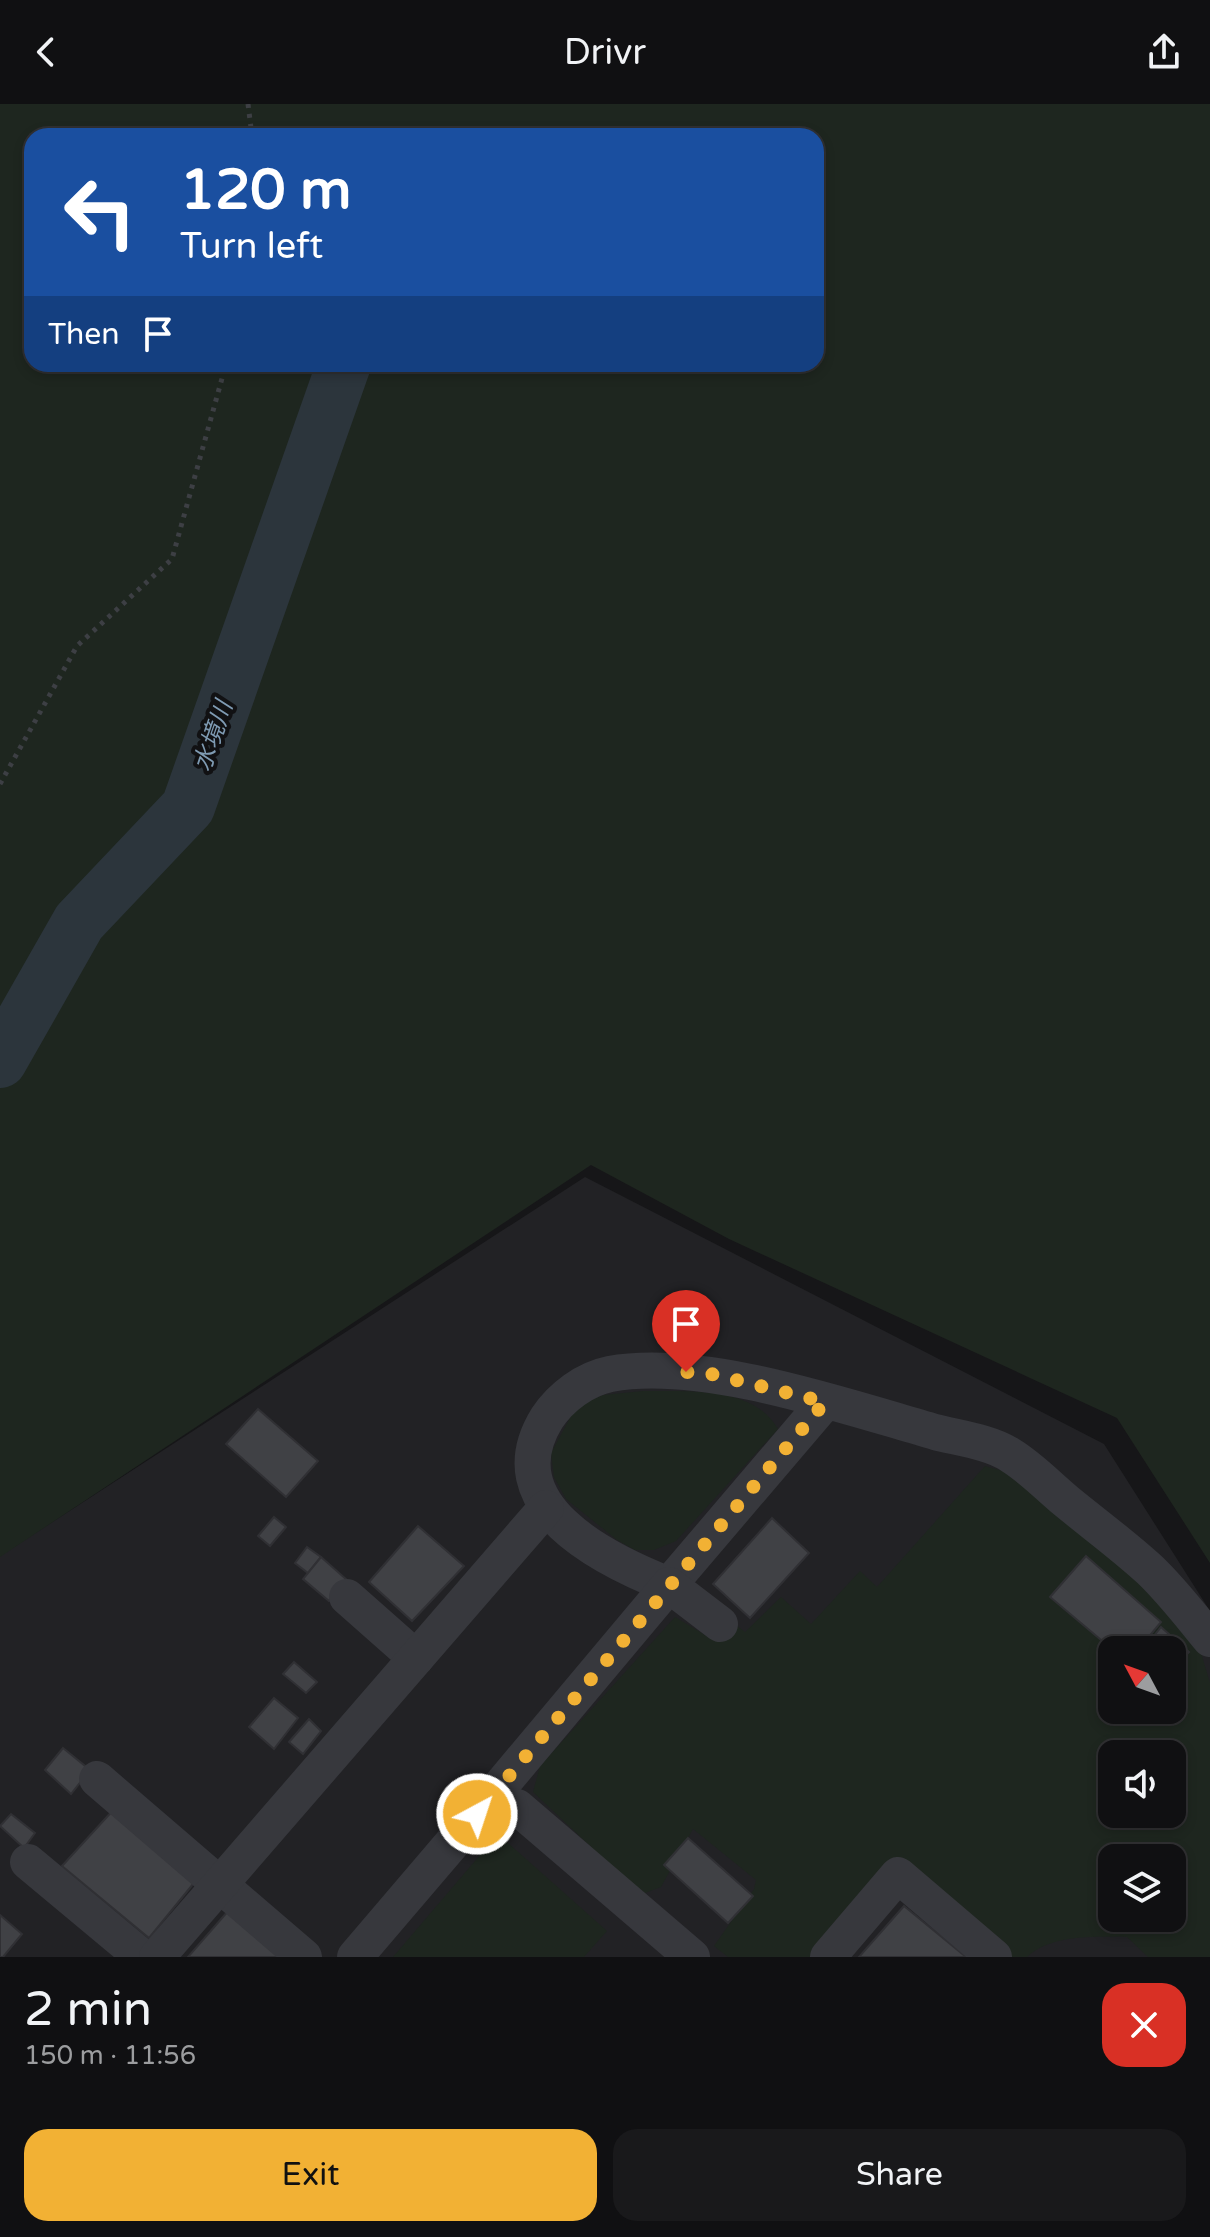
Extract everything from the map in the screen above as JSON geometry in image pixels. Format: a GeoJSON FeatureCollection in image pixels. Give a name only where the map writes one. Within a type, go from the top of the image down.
{"type":"FeatureCollection","features":[{"type":"Feature","properties":{"kind":"lane"},"geometry":{"type":"LineString","coordinates":[[720,1624],[669,1585],[604,1557],[546,1508],[533,1475],[536,1437],[550,1414],[575,1388],[608,1374],[664,1371],[707,1373],[1008,1453],[1152,1571],[1210,1639]]}},
{"type":"Feature","properties":{"kind":"lane"},"geometry":{"type":"LineString","coordinates":[[355,1957],[825,1402]]}},
{"type":"Feature","properties":{"kind":"lane"},"geometry":{"type":"LineString","coordinates":[[157,1957],[546,1508]]}},
{"type":"Feature","properties":{"kind":"lane"},"geometry":{"type":"LineString","coordinates":[[347,1597],[416,1658]]}},
{"type":"Feature","properties":{"kind":"lane"},"geometry":{"type":"LineString","coordinates":[[97,1779],[304,1957]]}},
{"type":"Feature","properties":{"kind":"lane"},"geometry":{"type":"LineString","coordinates":[[477,1814],[492,1806],[517,1807],[692,1957]]}},
{"type":"Feature","properties":{"kind":"lane"},"geometry":{"type":"LineString","coordinates":[[28,1862],[142,1957]]}},
{"type":"Feature","properties":{"kind":"lane"},"geometry":{"type":"LineString","coordinates":[[828,1957],[898,1875],[994,1957]]}},
{"type":"Feature","properties":{"kind":"path"},"geometry":{"type":"LineString","coordinates":[[248,104],[251,128]]}},
{"type":"Feature","properties":{"kind":"path"},"geometry":{"type":"LineString","coordinates":[[0,784],[77,646],[172,559],[224,372]]}},
{"type":"Feature","properties":{"kind":"shaded area"},"geometry":{"type":"Polygon","coordinates":[[[0,104],[1210,104],[1210,1563],[1117,1418],[729,1239],[591,1165],[0,1557],[0,104]]]}},
{"type":"Feature","properties":{"kind":"shaded area"},"geometry":{"type":"Polygon","coordinates":[[[585,1177],[1104,1444],[1210,1611],[1210,1957],[0,1957],[0,1556],[585,1177]]]}},
{"type":"Feature","properties":{"kind":"shaded area"},"geometry":{"type":"Polygon","coordinates":[[[643,1391],[698,1392],[736,1398],[767,1415],[778,1429],[676,1541],[654,1550],[635,1550],[617,1540],[566,1499],[554,1477],[551,1453],[576,1407],[603,1395],[643,1391]]]}},
{"type":"Feature","properties":{"kind":"shaded area"},"geometry":{"type":"Polygon","coordinates":[[[985,1466],[1017,1475],[1165,1601],[1199,1646],[1210,1683],[1210,1957],[1148,1957],[1127,1937],[1102,1937],[1075,1938],[1049,1944],[1027,1957],[1007,1957],[895,1867],[818,1957],[728,1957],[714,1946],[754,1889],[756,1880],[693,1829],[661,1887],[645,1893],[625,1879],[533,1792],[540,1766],[675,1617],[710,1638],[732,1622],[745,1632],[781,1597],[811,1624],[860,1571],[877,1587],[985,1466]]]}},
{"type":"Feature","properties":{"kind":"shaded area"},"geometry":{"type":"Polygon","coordinates":[[[498,1834],[607,1931],[584,1957],[393,1957],[498,1834]]]}},
{"type":"Feature","properties":{"kind":"building"},"geometry":{"type":"Polygon","coordinates":[[[258,1409],[318,1461],[286,1497],[226,1444],[258,1409]]]}},
{"type":"Feature","properties":{"kind":"building"},"geometry":{"type":"Polygon","coordinates":[[[274,1517],[286,1527],[270,1546],[258,1536],[274,1517]]]}},
{"type":"Feature","properties":{"kind":"building"},"geometry":{"type":"Polygon","coordinates":[[[772,1518],[809,1553],[750,1618],[713,1584],[772,1518]]]}},
{"type":"Feature","properties":{"kind":"building"},"geometry":{"type":"Polygon","coordinates":[[[418,1526],[464,1566],[412,1621],[369,1582],[418,1526]]]}},
{"type":"Feature","properties":{"kind":"building"},"geometry":{"type":"Polygon","coordinates":[[[307,1547],[321,1557],[308,1573],[295,1563],[307,1547]]]}},
{"type":"Feature","properties":{"kind":"building"},"geometry":{"type":"Polygon","coordinates":[[[1086,1556],[1161,1622],[1150,1636],[1098,1637],[1050,1597],[1086,1556]]]}},
{"type":"Feature","properties":{"kind":"building"},"geometry":{"type":"Polygon","coordinates":[[[321,1557],[347,1580],[329,1601],[303,1579],[321,1557]]]}},
{"type":"Feature","properties":{"kind":"building"},"geometry":{"type":"Polygon","coordinates":[[[1161,1627],[1171,1636],[1154,1636],[1161,1627]]]}},
{"type":"Feature","properties":{"kind":"building"},"geometry":{"type":"Polygon","coordinates":[[[294,1662],[317,1682],[306,1693],[283,1674],[294,1662]]]}},
{"type":"Feature","properties":{"kind":"building"},"geometry":{"type":"Polygon","coordinates":[[[274,1698],[298,1718],[274,1749],[249,1727],[274,1698]]]}},
{"type":"Feature","properties":{"kind":"building"},"geometry":{"type":"Polygon","coordinates":[[[309,1719],[321,1731],[303,1754],[289,1742],[309,1719]]]}},
{"type":"Feature","properties":{"kind":"building"},"geometry":{"type":"Polygon","coordinates":[[[63,1748],[90,1770],[71,1794],[45,1770],[63,1748]]]}},
{"type":"Feature","properties":{"kind":"building"},"geometry":{"type":"Polygon","coordinates":[[[116,1807],[198,1878],[149,1938],[62,1866],[116,1807]]]}},
{"type":"Feature","properties":{"kind":"building"},"geometry":{"type":"Polygon","coordinates":[[[11,1814],[35,1833],[24,1848],[0,1826],[11,1814]]]}},
{"type":"Feature","properties":{"kind":"building"},"geometry":{"type":"Polygon","coordinates":[[[688,1838],[753,1896],[728,1923],[664,1865],[688,1838]]]}},
{"type":"Feature","properties":{"kind":"building"},"geometry":{"type":"Polygon","coordinates":[[[904,1906],[966,1957],[859,1957],[904,1906]]]}},
{"type":"Feature","properties":{"kind":"building"},"geometry":{"type":"Polygon","coordinates":[[[229,1910],[284,1957],[188,1957],[229,1910]]]}},
{"type":"Feature","properties":{"kind":"building"},"geometry":{"type":"Polygon","coordinates":[[[0,1915],[22,1934],[3,1957],[0,1957],[0,1915]]]}},
{"type":"Feature","properties":{"kind":"waterway","name":"水境川"},"geometry":{"type":"LineString","coordinates":[[0,1061],[79,922],[188,807],[341,372]]}},
{"type":"Feature","properties":{"kind":"route"},"geometry":{"type":"LineString","coordinates":[[477,1814],[825,1402],[707,1373],[686,1372]]}}]}
